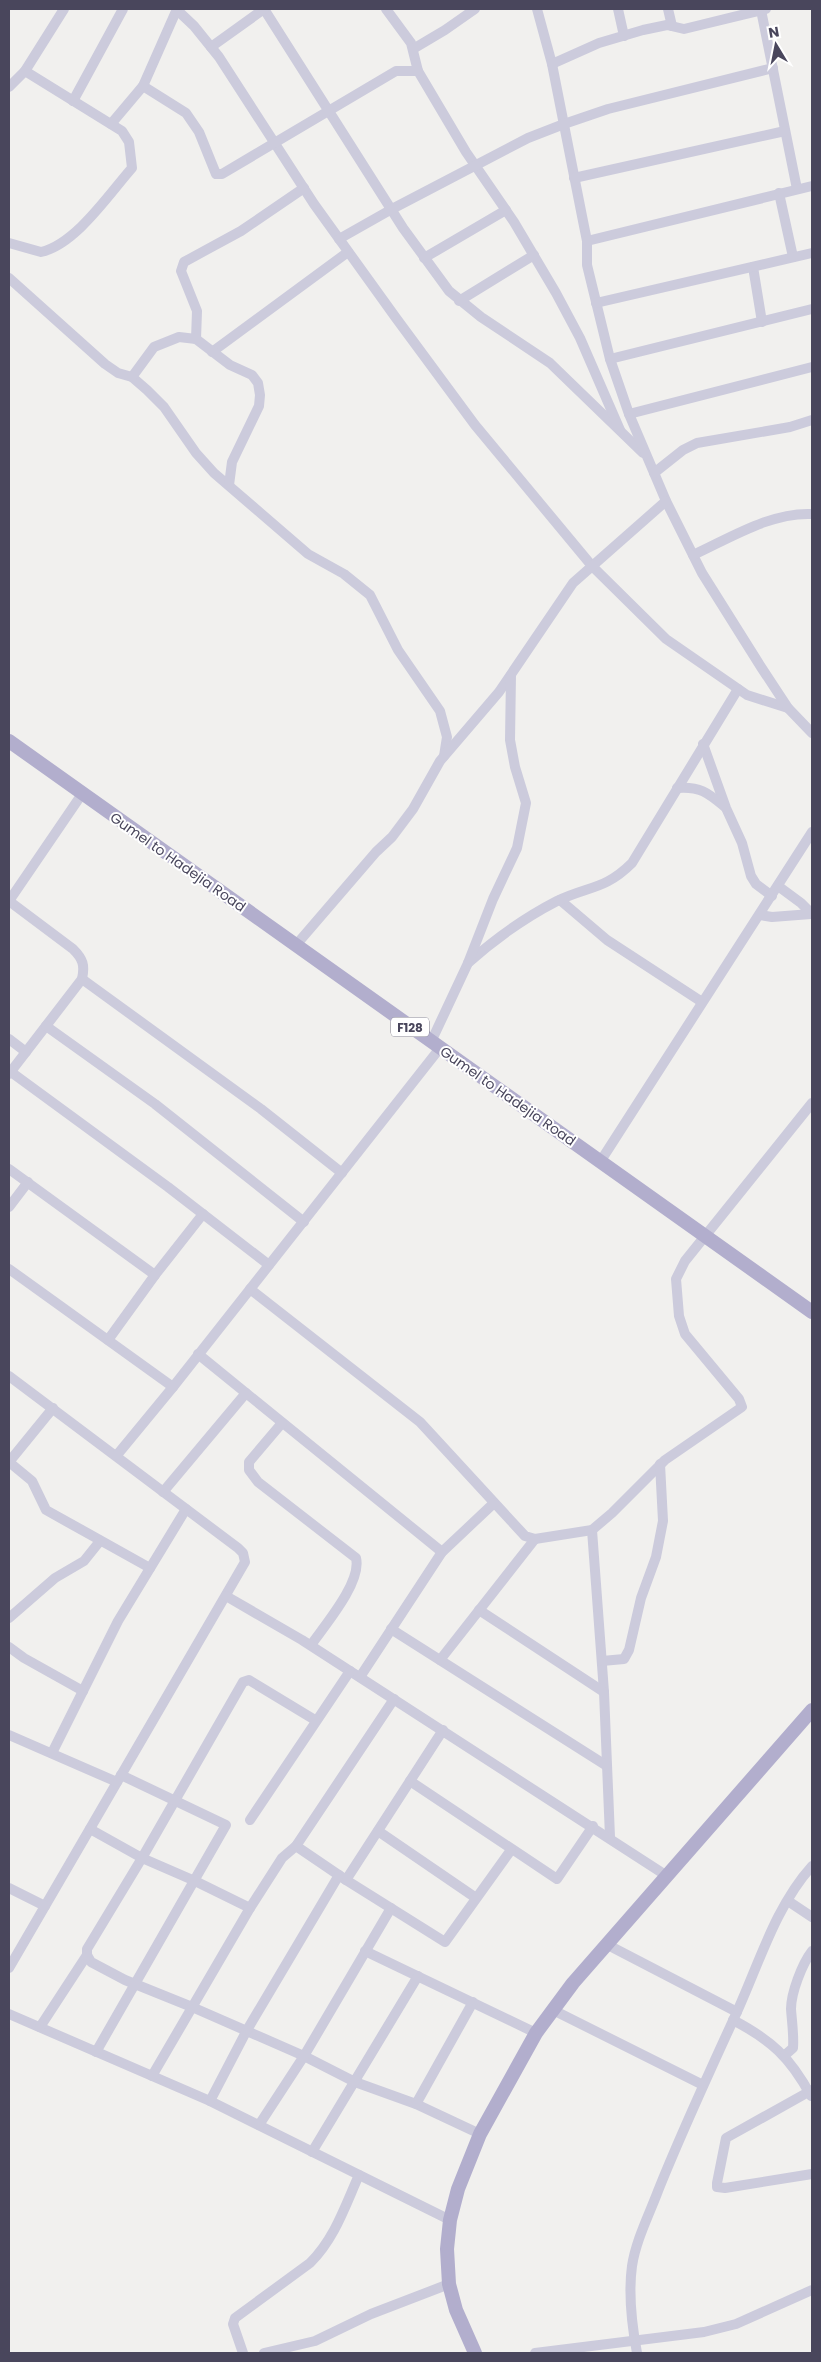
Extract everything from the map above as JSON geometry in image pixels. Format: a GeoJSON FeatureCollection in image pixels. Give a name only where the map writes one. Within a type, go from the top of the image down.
{"type":"FeatureCollection","features":[{"type":"Feature","properties":{"kind":"main road","name":"Gumel to Hadejia Road"},"geometry":{"type":"LineString","coordinates":[[9,741],[812,1312]]}},
{"type":"Feature","properties":{"kind":"main road"},"geometry":{"type":"LineString","coordinates":[[476,2353],[461,2326],[449,2284],[447,2249],[450,2220],[458,2188],[480,2134],[536,2033],[553,2010],[606,1944],[812,1710]]}},
{"type":"Feature","properties":{"kind":"street"},"geometry":{"type":"LineString","coordinates":[[9,87],[25,71],[64,9]]}},
{"type":"Feature","properties":{"kind":"street"},"geometry":{"type":"LineString","coordinates":[[73,101],[123,9]]}},
{"type":"Feature","properties":{"kind":"street"},"geometry":{"type":"LineString","coordinates":[[111,124],[143,86],[177,9],[211,47],[348,252],[475,425],[592,566],[666,640],[747,695],[788,708]]}},
{"type":"Feature","properties":{"kind":"street"},"geometry":{"type":"LineString","coordinates":[[211,47],[264,9],[424,258],[459,302],[550,363],[648,457]]}},
{"type":"Feature","properties":{"kind":"street"},"geometry":{"type":"LineString","coordinates":[[386,9],[413,49],[418,71],[475,166],[506,210],[534,255],[580,338],[622,433]]}},
{"type":"Feature","properties":{"kind":"street"},"geometry":{"type":"LineString","coordinates":[[413,49],[475,9]]}},
{"type":"Feature","properties":{"kind":"street"},"geometry":{"type":"LineString","coordinates":[[537,9],[552,64],[587,241],[587,265],[610,360],[629,414],[666,501],[702,573],[788,708],[812,733]]}},
{"type":"Feature","properties":{"kind":"street"},"geometry":{"type":"LineString","coordinates":[[618,9],[624,36]]}},
{"type":"Feature","properties":{"kind":"street"},"geometry":{"type":"LineString","coordinates":[[668,9],[672,26]]}},
{"type":"Feature","properties":{"kind":"street"},"geometry":{"type":"LineString","coordinates":[[718,9],[721,20]]}},
{"type":"Feature","properties":{"kind":"street"},"geometry":{"type":"LineString","coordinates":[[552,64],[599,43],[651,28],[672,26],[684,29],[763,9],[772,68],[797,189]]}},
{"type":"Feature","properties":{"kind":"street"},"geometry":{"type":"LineString","coordinates":[[339,239],[528,138],[608,109],[772,68]]}},
{"type":"Feature","properties":{"kind":"street"},"geometry":{"type":"LineString","coordinates":[[9,243],[23,245],[33,251],[41,252],[50,250],[64,242],[85,222],[132,168],[129,142],[122,131],[25,71]]}},
{"type":"Feature","properties":{"kind":"street"},"geometry":{"type":"LineString","coordinates":[[143,86],[186,113],[199,132],[216,174],[222,174],[396,71],[418,71]]}},
{"type":"Feature","properties":{"kind":"street"},"geometry":{"type":"LineString","coordinates":[[574,178],[785,131]]}},
{"type":"Feature","properties":{"kind":"street"},"geometry":{"type":"LineString","coordinates":[[587,241],[812,186]]}},
{"type":"Feature","properties":{"kind":"street"},"geometry":{"type":"LineString","coordinates":[[196,339],[197,311],[181,271],[184,262],[241,231],[304,188]]}},
{"type":"Feature","properties":{"kind":"street"},"geometry":{"type":"LineString","coordinates":[[779,193],[793,257]]}},
{"type":"Feature","properties":{"kind":"street"},"geometry":{"type":"LineString","coordinates":[[424,258],[506,210]]}},
{"type":"Feature","properties":{"kind":"street"},"geometry":{"type":"LineString","coordinates":[[212,352],[348,252]]}},
{"type":"Feature","properties":{"kind":"street"},"geometry":{"type":"LineString","coordinates":[[596,303],[812,253]]}},
{"type":"Feature","properties":{"kind":"street"},"geometry":{"type":"LineString","coordinates":[[459,302],[534,255]]}},
{"type":"Feature","properties":{"kind":"street"},"geometry":{"type":"LineString","coordinates":[[753,267],[762,322]]}},
{"type":"Feature","properties":{"kind":"street"},"geometry":{"type":"LineString","coordinates":[[9,278],[105,364],[118,373],[132,377],[164,407],[196,453],[214,473],[230,484],[308,554],[344,574],[370,595],[398,650],[440,711],[447,737],[444,756]]}},
{"type":"Feature","properties":{"kind":"street"},"geometry":{"type":"LineString","coordinates":[[610,360],[812,309]]}},
{"type":"Feature","properties":{"kind":"street"},"geometry":{"type":"LineString","coordinates":[[132,377],[154,347],[179,337],[196,339],[230,365],[252,375],[258,383],[260,395],[255,414],[232,462],[230,484]]}},
{"type":"Feature","properties":{"kind":"street"},"geometry":{"type":"LineString","coordinates":[[629,414],[812,367]]}},
{"type":"Feature","properties":{"kind":"street"},"geometry":{"type":"LineString","coordinates":[[654,472],[682,450],[697,443],[715,438],[790,427],[812,420]]}},
{"type":"Feature","properties":{"kind":"street"},"geometry":{"type":"LineString","coordinates":[[296,945],[376,852],[392,838],[413,809],[444,756],[511,675],[573,584],[666,501]]}},
{"type":"Feature","properties":{"kind":"street"},"geometry":{"type":"LineString","coordinates":[[693,555],[776,518],[812,514]]}},
{"type":"Feature","properties":{"kind":"street"},"geometry":{"type":"LineString","coordinates":[[117,1455],[304,1222],[436,1045],[493,899],[517,848],[526,803],[515,768],[510,740],[511,675]]}},
{"type":"Feature","properties":{"kind":"street"},"geometry":{"type":"LineString","coordinates":[[468,964],[499,936],[560,900],[594,889],[619,876],[632,863],[738,689]]}},
{"type":"Feature","properties":{"kind":"street"},"geometry":{"type":"LineString","coordinates":[[703,744],[726,808],[742,843],[751,876],[756,884],[772,896]]}},
{"type":"Feature","properties":{"kind":"street"},"geometry":{"type":"LineString","coordinates":[[677,788],[692,786],[702,790],[726,808]]}},
{"type":"Feature","properties":{"kind":"street"},"geometry":{"type":"LineString","coordinates":[[82,794],[9,901],[73,949],[82,959],[84,969],[82,979],[10,1073],[203,1214],[269,1266]]}},
{"type":"Feature","properties":{"kind":"street"},"geometry":{"type":"LineString","coordinates":[[600,1162],[812,832]]}},
{"type":"Feature","properties":{"kind":"street"},"geometry":{"type":"LineString","coordinates":[[778,886],[812,914]]}},
{"type":"Feature","properties":{"kind":"street"},"geometry":{"type":"LineString","coordinates":[[560,900],[607,940],[702,1002]]}},
{"type":"Feature","properties":{"kind":"street"},"geometry":{"type":"LineString","coordinates":[[760,915],[772,917],[812,914]]}},
{"type":"Feature","properties":{"kind":"street"},"geometry":{"type":"LineString","coordinates":[[82,979],[261,1109],[342,1173]]}},
{"type":"Feature","properties":{"kind":"street"},"geometry":{"type":"LineString","coordinates":[[46,1026],[155,1104],[304,1222]]}},
{"type":"Feature","properties":{"kind":"street"},"geometry":{"type":"LineString","coordinates":[[9,1039],[26,1052]]}},
{"type":"Feature","properties":{"kind":"street"},"geometry":{"type":"LineString","coordinates":[[250,1289],[420,1422],[525,1536],[535,1538],[592,1530],[612,1513],[660,1464],[742,1407],[739,1399],[685,1334],[679,1316],[676,1280],[685,1261],[812,1103]]}},
{"type":"Feature","properties":{"kind":"street"},"geometry":{"type":"LineString","coordinates":[[9,1168],[155,1275]]}},
{"type":"Feature","properties":{"kind":"street"},"geometry":{"type":"LineString","coordinates":[[9,1207],[28,1182]]}},
{"type":"Feature","properties":{"kind":"street"},"geometry":{"type":"LineString","coordinates":[[108,1340],[155,1275],[203,1214]]}},
{"type":"Feature","properties":{"kind":"street"},"geometry":{"type":"LineString","coordinates":[[9,1269],[173,1387]]}},
{"type":"Feature","properties":{"kind":"street"},"geometry":{"type":"LineString","coordinates":[[198,1354],[442,1552]]}},
{"type":"Feature","properties":{"kind":"street"},"geometry":{"type":"LineString","coordinates":[[9,1376],[117,1455],[238,1548],[246,1558],[226,1596],[9,1968]]}},
{"type":"Feature","properties":{"kind":"street"},"geometry":{"type":"LineString","coordinates":[[163,1492],[246,1393]]}},
{"type":"Feature","properties":{"kind":"street"},"geometry":{"type":"LineString","coordinates":[[53,1408],[9,1462],[32,1481],[46,1510],[150,1568]]}},
{"type":"Feature","properties":{"kind":"street"},"geometry":{"type":"LineString","coordinates":[[282,1423],[249,1462],[249,1470],[258,1482],[356,1558],[358,1566],[354,1582],[310,1645]]}},
{"type":"Feature","properties":{"kind":"street"},"geometry":{"type":"LineString","coordinates":[[602,1661],[624,1659],[629,1650],[641,1598],[656,1557],[663,1521],[660,1464]]}},
{"type":"Feature","properties":{"kind":"street"},"geometry":{"type":"LineString","coordinates":[[360,1677],[442,1552],[494,1503]]}},
{"type":"Feature","properties":{"kind":"street"},"geometry":{"type":"LineString","coordinates":[[52,1753],[118,1621],[186,1509]]}},
{"type":"Feature","properties":{"kind":"street"},"geometry":{"type":"LineString","coordinates":[[592,1530],[604,1692],[610,1837]]}},
{"type":"Feature","properties":{"kind":"street"},"geometry":{"type":"LineString","coordinates":[[440,1660],[535,1538]]}},
{"type":"Feature","properties":{"kind":"street"},"geometry":{"type":"LineString","coordinates":[[9,1618],[56,1578],[84,1561],[100,1541]]}},
{"type":"Feature","properties":{"kind":"street"},"geometry":{"type":"LineString","coordinates":[[226,1596],[310,1645],[593,1826],[667,1876]]}},
{"type":"Feature","properties":{"kind":"street"},"geometry":{"type":"LineString","coordinates":[[479,1610],[604,1692]]}},
{"type":"Feature","properties":{"kind":"street"},"geometry":{"type":"LineString","coordinates":[[391,1629],[607,1766]]}},
{"type":"Feature","properties":{"kind":"street"},"geometry":{"type":"LineString","coordinates":[[9,1647],[24,1658],[83,1691]]}},
{"type":"Feature","properties":{"kind":"street"},"geometry":{"type":"LineString","coordinates":[[250,1820],[315,1720],[350,1671]]}},
{"type":"Feature","properties":{"kind":"street"},"geometry":{"type":"LineString","coordinates":[[315,1720],[249,1680],[243,1682],[176,1800],[87,1949],[87,1955],[91,1962],[136,1984],[247,2030],[355,2082],[416,2104],[480,2134]]}},
{"type":"Feature","properties":{"kind":"street"},"geometry":{"type":"LineString","coordinates":[[152,2076],[250,1908],[282,1858],[296,1846],[394,1699]]}},
{"type":"Feature","properties":{"kind":"street"},"geometry":{"type":"LineString","coordinates":[[210,2101],[247,2030],[342,1878],[378,1831],[443,1730]]}},
{"type":"Feature","properties":{"kind":"street"},"geometry":{"type":"LineString","coordinates":[[9,1735],[176,1800],[226,1826],[96,2052]]}},
{"type":"Feature","properties":{"kind":"street"},"geometry":{"type":"LineString","coordinates":[[410,1781],[510,1850],[558,1879],[593,1826]]}},
{"type":"Feature","properties":{"kind":"street"},"geometry":{"type":"LineString","coordinates":[[90,1829],[142,1858],[195,1880],[250,1908]]}},
{"type":"Feature","properties":{"kind":"street"},"geometry":{"type":"LineString","coordinates":[[378,1831],[476,1898]]}},
{"type":"Feature","properties":{"kind":"street"},"geometry":{"type":"LineString","coordinates":[[296,1846],[342,1878],[445,1942],[510,1850]]}},
{"type":"Feature","properties":{"kind":"street"},"geometry":{"type":"LineString","coordinates":[[637,2353],[634,2340],[631,2297],[634,2259],[641,2235],[668,2165],[759,1958],[788,1901],[812,1866]]}},
{"type":"Feature","properties":{"kind":"street"},"geometry":{"type":"LineString","coordinates":[[9,1888],[45,1906]]}},
{"type":"Feature","properties":{"kind":"street"},"geometry":{"type":"LineString","coordinates":[[788,1901],[812,1917]]}},
{"type":"Feature","properties":{"kind":"street"},"geometry":{"type":"LineString","coordinates":[[259,2125],[304,2056],[391,1908]]}},
{"type":"Feature","properties":{"kind":"street"},"geometry":{"type":"LineString","coordinates":[[606,1944],[735,2016],[785,2055],[811,2093],[726,2138],[717,2183],[718,2188],[812,2174]]}},
{"type":"Feature","properties":{"kind":"street"},"geometry":{"type":"LineString","coordinates":[[365,1951],[536,2033]]}},
{"type":"Feature","properties":{"kind":"street"},"geometry":{"type":"LineString","coordinates":[[785,2055],[793,2048],[791,2007],[804,1962],[812,1952]]}},
{"type":"Feature","properties":{"kind":"street"},"geometry":{"type":"LineString","coordinates":[[40,2027],[87,1955]]}},
{"type":"Feature","properties":{"kind":"street"},"geometry":{"type":"LineString","coordinates":[[312,2152],[418,1976]]}},
{"type":"Feature","properties":{"kind":"street"},"geometry":{"type":"LineString","coordinates":[[416,2104],[473,2002]]}},
{"type":"Feature","properties":{"kind":"street"},"geometry":{"type":"LineString","coordinates":[[553,2010],[703,2085]]}},
{"type":"Feature","properties":{"kind":"street"},"geometry":{"type":"LineString","coordinates":[[9,2014],[210,2101],[450,2220]]}},
{"type":"Feature","properties":{"kind":"street"},"geometry":{"type":"LineString","coordinates":[[243,2353],[233,2324],[235,2318],[310,2263],[321,2252],[337,2226],[359,2175]]}},
{"type":"Feature","properties":{"kind":"street"},"geometry":{"type":"LineString","coordinates":[[264,2353],[315,2341],[371,2314],[449,2284]]}},
{"type":"Feature","properties":{"kind":"street"},"geometry":{"type":"LineString","coordinates":[[535,2353],[704,2332],[736,2324],[812,2290]]}}]}
